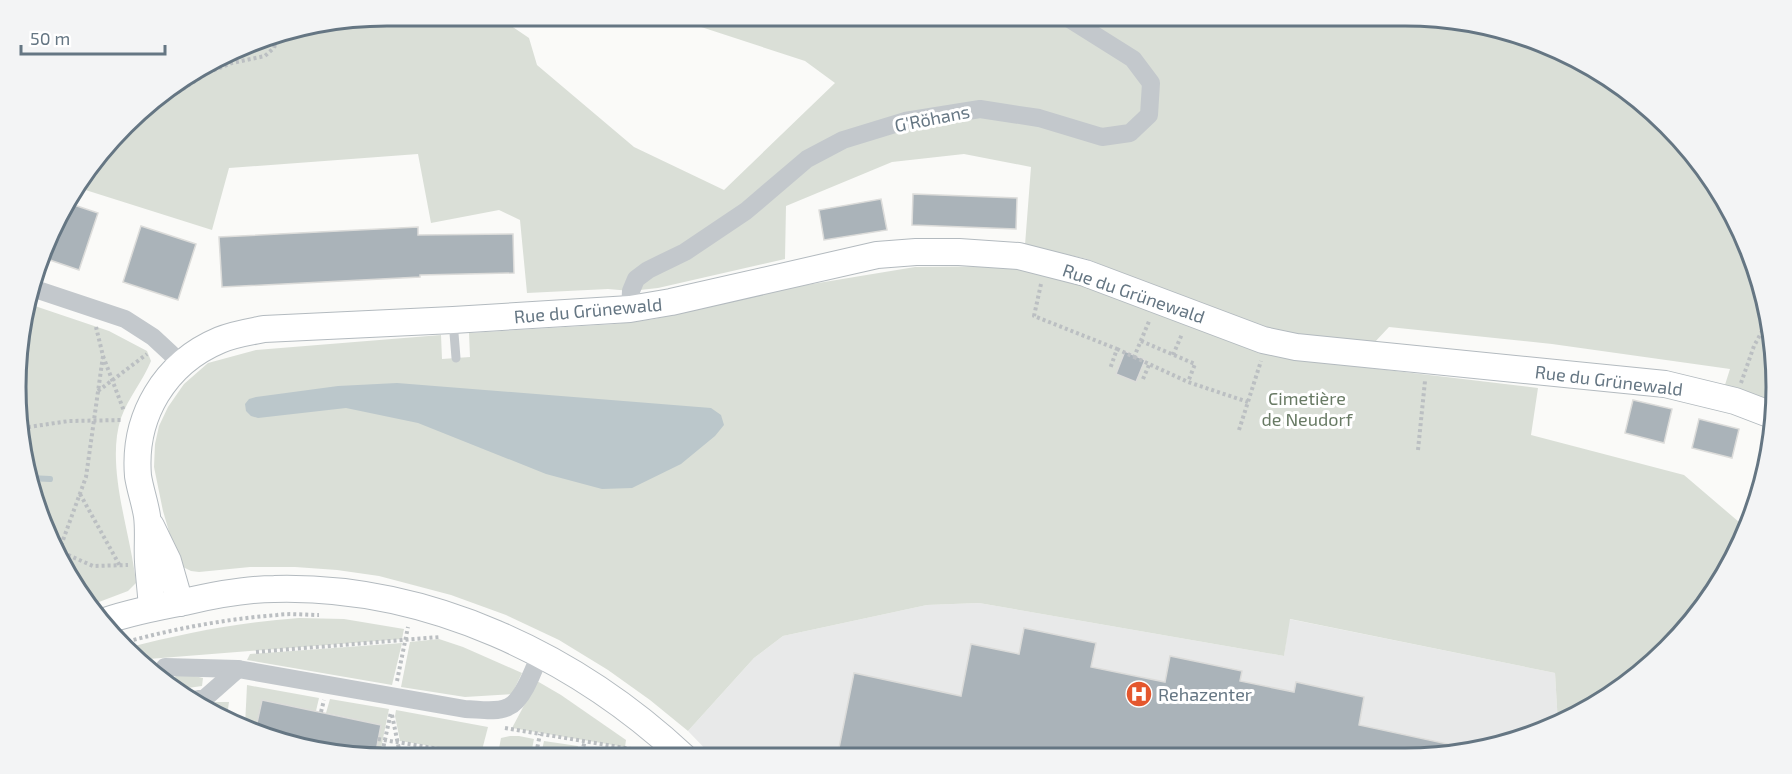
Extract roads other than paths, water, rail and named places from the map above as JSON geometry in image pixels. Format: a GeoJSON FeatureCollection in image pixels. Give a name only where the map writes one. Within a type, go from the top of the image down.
{"type":"FeatureCollection","features":[{"type":"Feature","properties":{"kind":"main road","name":"Rue du Grünewald"},"geometry":{"type":"LineString","coordinates":[[152,608],[147,517],[138,476],[138,451],[142,426],[151,403],[164,382],[181,363],[199,350],[241,333],[264,329],[630,309],[671,302],[877,255],[959,252],[1019,256],[1085,273],[1263,340],[1296,347],[1665,384],[1735,401],[1766,412]]}},
{"type":"Feature","properties":{"kind":"main road","name":"Rue du Grünewald"},"geometry":{"type":"LineString","coordinates":[[147,517],[168,561],[180,603]]}},
{"type":"Feature","properties":{"kind":"main road"},"geometry":{"type":"LineString","coordinates":[[110,620],[152,608],[237,591],[274,589],[350,592],[464,620],[540,654],[585,679],[673,748]]}},
{"type":"Feature","properties":{"kind":"street","name":"G'Röhans"},"geometry":{"type":"LineString","coordinates":[[630,309],[631,291],[636,279],[648,270],[685,252],[746,211],[807,159],[843,140],[905,121],[980,109],[1039,118],[1102,137],[1130,133],[1149,115],[1151,83],[1133,60],[1080,26]]}},
{"type":"Feature","properties":{"kind":"street"},"geometry":{"type":"LineString","coordinates":[[39,290],[125,319],[153,337],[181,363]]}},
{"type":"Feature","properties":{"kind":"street"},"geometry":{"type":"LineString","coordinates":[[164,671],[165,667],[238,669],[465,709],[495,710],[509,707],[521,695],[540,654]]}},
{"type":"Feature","properties":{"kind":"street"},"geometry":{"type":"LineString","coordinates":[[204,699],[238,669]]}},
{"type":"Feature","properties":{"kind":"lane"},"geometry":{"type":"LineString","coordinates":[[453,320],[456,358]]}},
{"type":"Feature","properties":{"kind":"waterway"},"geometry":{"type":"LineString","coordinates":[[37,478],[50,479]]}},
{"type":"Feature","properties":{"kind":"place","name":"Rehazenter"},"geometry":{"type":"Point","coordinates":[1139,694]}},
{"type":"Feature","properties":{"kind":"park label","name":"Cimetière de Neudorf"},"geometry":{"type":"Point","coordinates":[1307,408]}}]}
